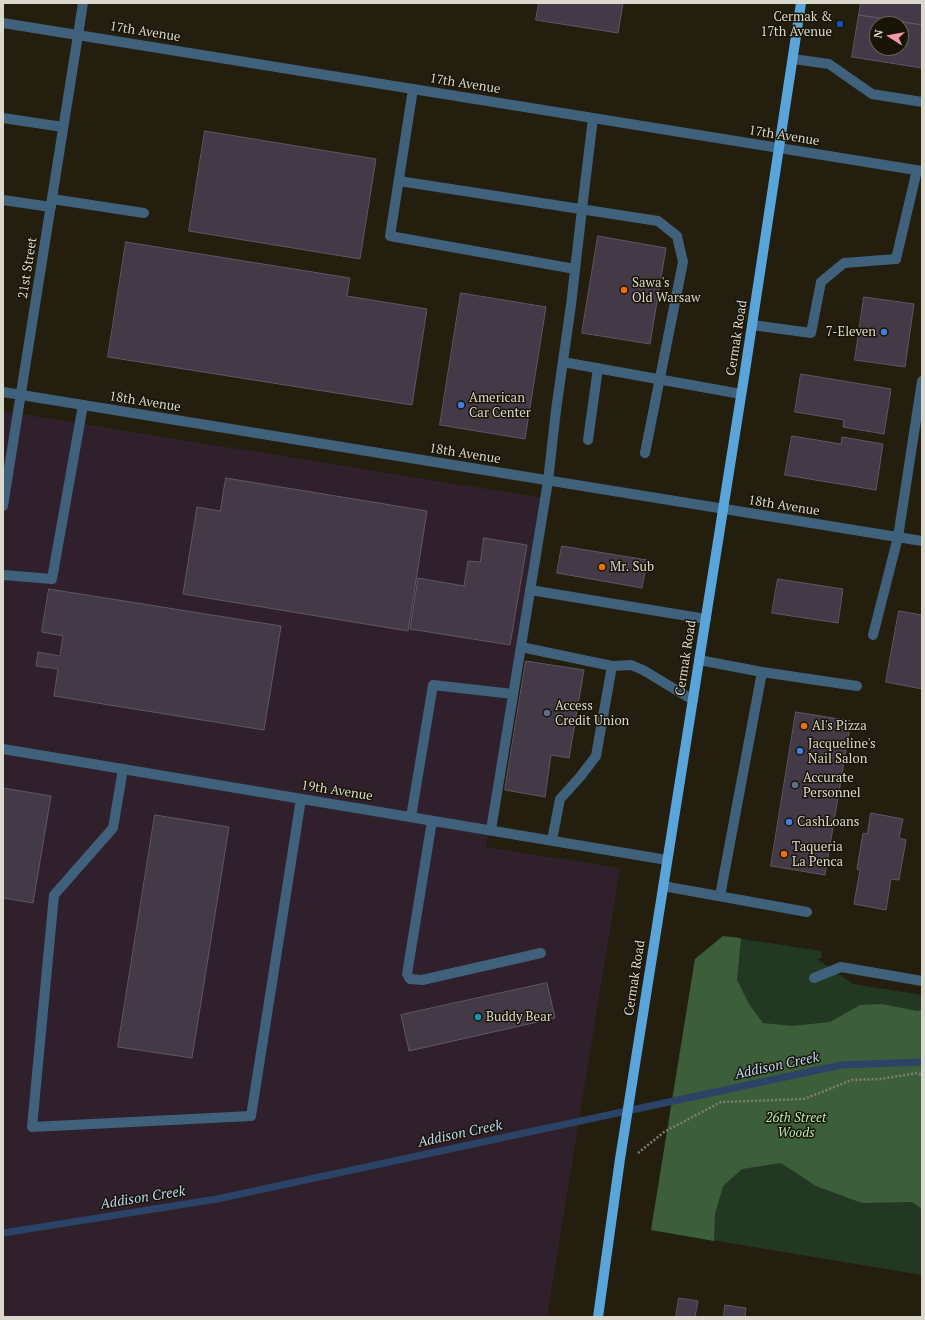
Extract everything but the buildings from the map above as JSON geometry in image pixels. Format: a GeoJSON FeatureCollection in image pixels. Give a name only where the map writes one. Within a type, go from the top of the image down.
{"type":"FeatureCollection","features":[{"type":"Feature","properties":{"kind":"main road","name":"Cermak Road"},"geometry":{"type":"LineString","coordinates":[[598,1317],[639,1037],[706,619],[801,3]]}},
{"type":"Feature","properties":{"kind":"street","name":"21st Street"},"geometry":{"type":"LineString","coordinates":[[3,506],[83,3]]}},
{"type":"Feature","properties":{"kind":"street","name":"17th Avenue"},"geometry":{"type":"LineString","coordinates":[[3,23],[920,170]]}},
{"type":"Feature","properties":{"kind":"street"},"geometry":{"type":"LineString","coordinates":[[793,59],[829,64],[872,94],[922,102]]}},
{"type":"Feature","properties":{"kind":"street"},"geometry":{"type":"LineString","coordinates":[[412,89],[390,236],[575,269]]}},
{"type":"Feature","properties":{"kind":"street"},"geometry":{"type":"LineString","coordinates":[[3,118],[63,127]]}},
{"type":"Feature","properties":{"kind":"street"},"geometry":{"type":"LineString","coordinates":[[491,830],[548,481],[593,118]]}},
{"type":"Feature","properties":{"kind":"street"},"geometry":{"type":"LineString","coordinates":[[752,325],[811,333],[821,282],[844,263],[896,259],[920,170]]}},
{"type":"Feature","properties":{"kind":"street"},"geometry":{"type":"LineString","coordinates":[[399,181],[658,221],[677,236],[683,262],[646,453]]}},
{"type":"Feature","properties":{"kind":"street"},"geometry":{"type":"LineString","coordinates":[[3,200],[51,203],[144,213]]}},
{"type":"Feature","properties":{"kind":"street"},"geometry":{"type":"LineString","coordinates":[[563,362],[741,394]]}},
{"type":"Feature","properties":{"kind":"street"},"geometry":{"type":"LineString","coordinates":[[588,440],[598,368]]}},
{"type":"Feature","properties":{"kind":"street"},"geometry":{"type":"LineString","coordinates":[[873,635],[898,537],[922,381]]}},
{"type":"Feature","properties":{"kind":"street","name":"18th Avenue"},"geometry":{"type":"LineString","coordinates":[[3,392],[548,481],[922,540]]}},
{"type":"Feature","properties":{"kind":"street"},"geometry":{"type":"LineString","coordinates":[[3,575],[52,579],[83,405]]}},
{"type":"Feature","properties":{"kind":"street"},"geometry":{"type":"LineString","coordinates":[[530,590],[706,619]]}},
{"type":"Feature","properties":{"kind":"street"},"geometry":{"type":"LineString","coordinates":[[521,647],[612,666],[631,665],[643,670],[693,700]]}},
{"type":"Feature","properties":{"kind":"street"},"geometry":{"type":"LineString","coordinates":[[699,660],[762,672],[857,686]]}},
{"type":"Feature","properties":{"kind":"street"},"geometry":{"type":"LineString","coordinates":[[552,840],[560,799],[580,777],[596,756],[612,666]]}},
{"type":"Feature","properties":{"kind":"street"},"geometry":{"type":"LineString","coordinates":[[720,896],[762,672]]}},
{"type":"Feature","properties":{"kind":"street"},"geometry":{"type":"LineString","coordinates":[[411,817],[433,685],[513,694]]}},
{"type":"Feature","properties":{"kind":"street","name":"19th Avenue"},"geometry":{"type":"LineString","coordinates":[[3,749],[667,860]]}},
{"type":"Feature","properties":{"kind":"street"},"geometry":{"type":"LineString","coordinates":[[123,769],[113,828],[54,895],[32,1127],[250,1116],[301,799]]}},
{"type":"Feature","properties":{"kind":"street"},"geometry":{"type":"LineString","coordinates":[[432,820],[407,974],[410,979],[422,980],[541,953]]}},
{"type":"Feature","properties":{"kind":"street"},"geometry":{"type":"LineString","coordinates":[[663,886],[807,912]]}},
{"type":"Feature","properties":{"kind":"street"},"geometry":{"type":"LineString","coordinates":[[814,978],[841,967],[922,981]]}},
{"type":"Feature","properties":{"kind":"path"},"geometry":{"type":"LineString","coordinates":[[620,1164],[664,1132],[721,1102],[804,1099],[852,1080],[881,1079],[917,1073],[922,1075]]}},
{"type":"Feature","properties":{"kind":"shaded area"},"geometry":{"type":"Polygon","coordinates":[[[3,411],[543,498],[486,847],[620,868],[547,1317],[3,1317],[3,411]]]}},
{"type":"Feature","properties":{"kind":"green space","name":"26th Street Woods"},"geometry":{"type":"Polygon","coordinates":[[[723,936],[822,951],[821,958],[817,959],[853,984],[922,995],[922,1275],[651,1230],[695,959],[723,936]]]}},
{"type":"Feature","properties":{"kind":"green space","name":"26th Street Woods"},"geometry":{"type":"Polygon","coordinates":[[[723,936],[741,938],[737,980],[749,1004],[763,1023],[792,1026],[830,1022],[860,1005],[882,1004],[917,1011],[922,1010],[922,1209],[912,1202],[862,1203],[816,1186],[781,1163],[742,1169],[723,1186],[715,1214],[714,1241],[651,1230],[695,959],[723,936]]]}},
{"type":"Feature","properties":{"kind":"waterway","name":"Addison Creek"},"geometry":{"type":"LineString","coordinates":[[3,1233],[217,1199],[841,1065],[922,1062]]}},
{"type":"Feature","properties":{"kind":"place","name":"Cermak & 17th Avenue"},"geometry":{"type":"Point","coordinates":[840,24]}},
{"type":"Feature","properties":{"kind":"place","name":"Sawa's Old Warsaw"},"geometry":{"type":"Point","coordinates":[624,290]}},
{"type":"Feature","properties":{"kind":"place","name":"7-Eleven"},"geometry":{"type":"Point","coordinates":[884,332]}},
{"type":"Feature","properties":{"kind":"place","name":"American Car Center"},"geometry":{"type":"Point","coordinates":[461,405]}},
{"type":"Feature","properties":{"kind":"place","name":"Mr. Sub"},"geometry":{"type":"Point","coordinates":[602,567]}},
{"type":"Feature","properties":{"kind":"place","name":"Access Credit Union"},"geometry":{"type":"Point","coordinates":[547,713]}},
{"type":"Feature","properties":{"kind":"place","name":"Al's Pizza"},"geometry":{"type":"Point","coordinates":[804,726]}},
{"type":"Feature","properties":{"kind":"place","name":"Jacqueline's Nail Salon"},"geometry":{"type":"Point","coordinates":[800,751]}},
{"type":"Feature","properties":{"kind":"place","name":"Accurate Personnel"},"geometry":{"type":"Point","coordinates":[795,785]}},
{"type":"Feature","properties":{"kind":"place","name":"CashLoans"},"geometry":{"type":"Point","coordinates":[789,822]}},
{"type":"Feature","properties":{"kind":"place","name":"Taqueria La Penca"},"geometry":{"type":"Point","coordinates":[784,854]}},
{"type":"Feature","properties":{"kind":"place","name":"Buddy Bear"},"geometry":{"type":"Point","coordinates":[478,1017]}}]}
